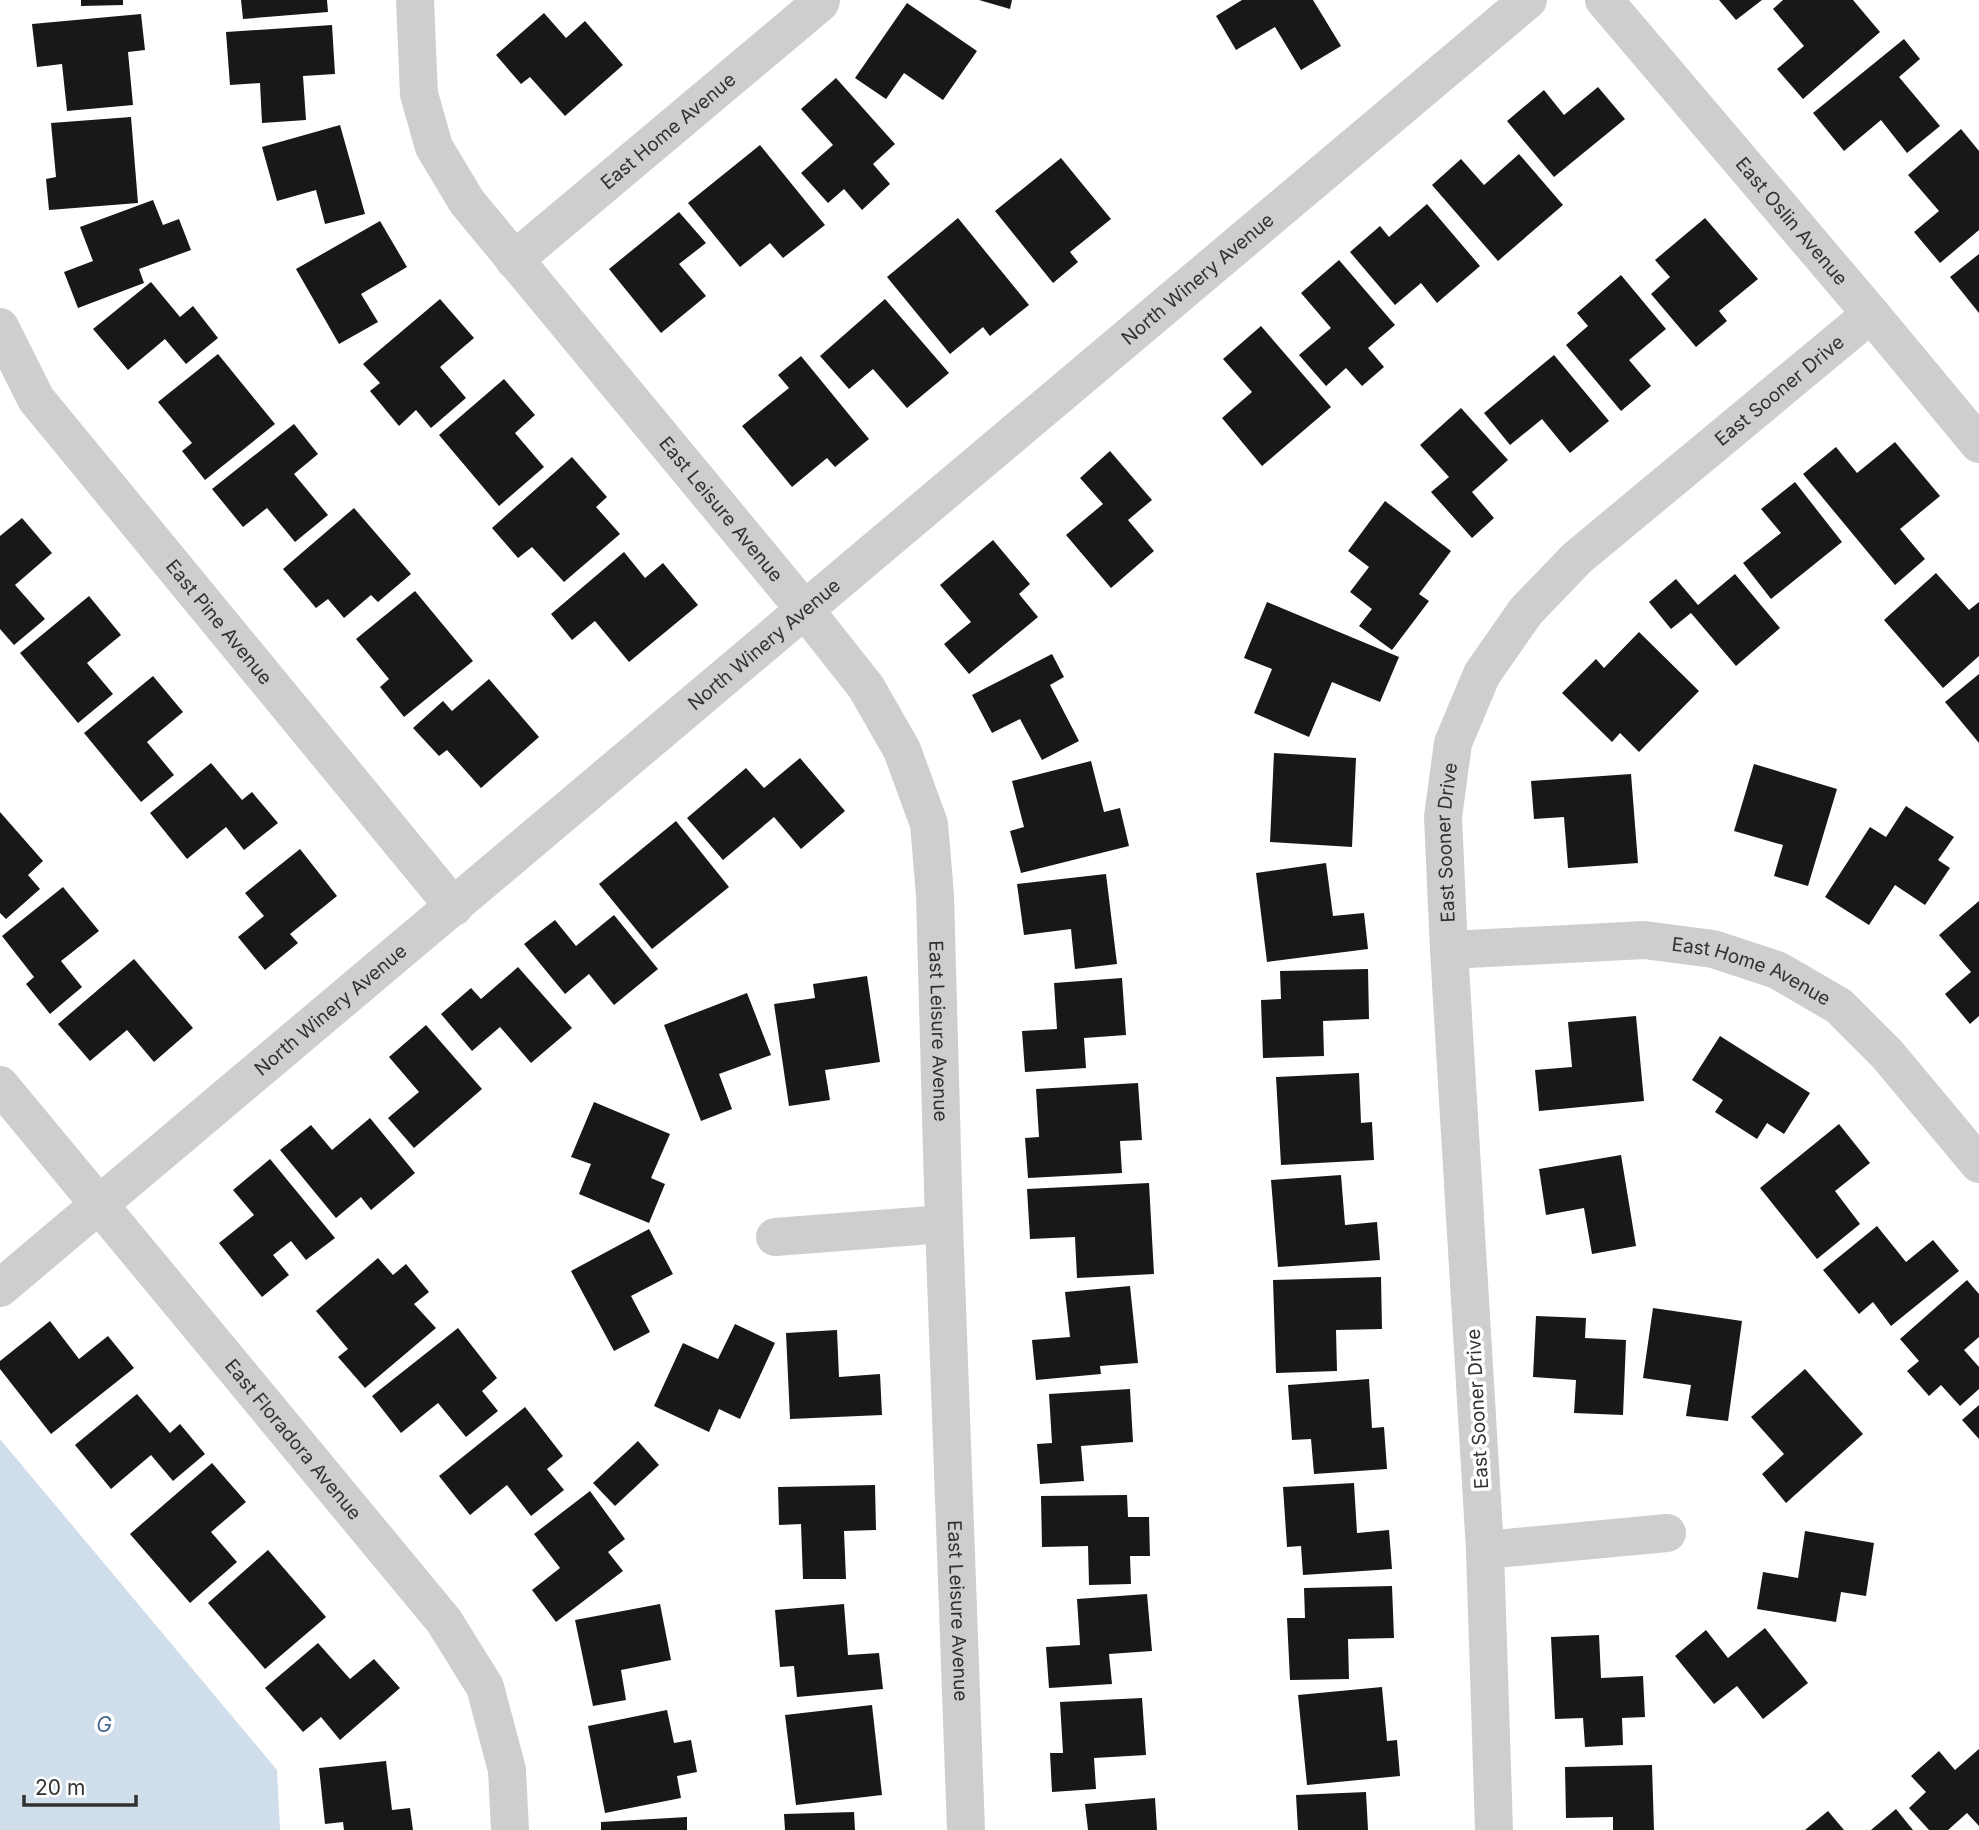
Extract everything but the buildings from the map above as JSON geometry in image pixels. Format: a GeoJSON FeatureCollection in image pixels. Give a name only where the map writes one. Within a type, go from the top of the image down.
{"type":"FeatureCollection","features":[{"type":"Feature","properties":{"kind":"street","name":"East Leisure Avenue"},"geometry":{"type":"LineString","coordinates":[[415,0],[419,94],[434,147],[467,202],[866,687],[902,750],[929,824],[935,895],[966,1830]]}},
{"type":"Feature","properties":{"kind":"street","name":"East Home Avenue"},"geometry":{"type":"LineString","coordinates":[[514,260],[821,0]]}},
{"type":"Feature","properties":{"kind":"street","name":"North Winery Avenue"},"geometry":{"type":"LineString","coordinates":[[0,1287],[1528,0]]}},
{"type":"Feature","properties":{"kind":"street","name":"East Oslin Avenue"},"geometry":{"type":"LineString","coordinates":[[1604,0],[1979,444]]}},
{"type":"Feature","properties":{"kind":"street","name":"East Sooner Drive"},"geometry":{"type":"LineString","coordinates":[[1494,1830],[1486,1550],[1443,817],[1453,743],[1482,674],[1525,611],[1577,558],[1871,314]]}},
{"type":"Feature","properties":{"kind":"street","name":"East Pine Avenue"},"geometry":{"type":"LineString","coordinates":[[0,327],[36,399],[454,907]]}},
{"type":"Feature","properties":{"kind":"street","name":"East Home Avenue"},"geometry":{"type":"LineString","coordinates":[[1449,950],[1644,940],[1713,949],[1777,970],[1839,1006],[1887,1054],[1979,1164]]}},
{"type":"Feature","properties":{"kind":"street","name":"East Floradora Avenue"},"geometry":{"type":"LineString","coordinates":[[0,1085],[444,1621],[485,1687],[507,1770],[510,1830]]}},
{"type":"Feature","properties":{"kind":"street"},"geometry":{"type":"LineString","coordinates":[[775,1237],[944,1224]]}},
{"type":"Feature","properties":{"kind":"street"},"geometry":{"type":"LineString","coordinates":[[1486,1550],[1667,1533]]}},
{"type":"Feature","properties":{"kind":"water","name":"G"},"geometry":{"type":"Polygon","coordinates":[[[0,1439],[277,1770],[280,1830],[0,1830],[0,1439]]]}}]}
